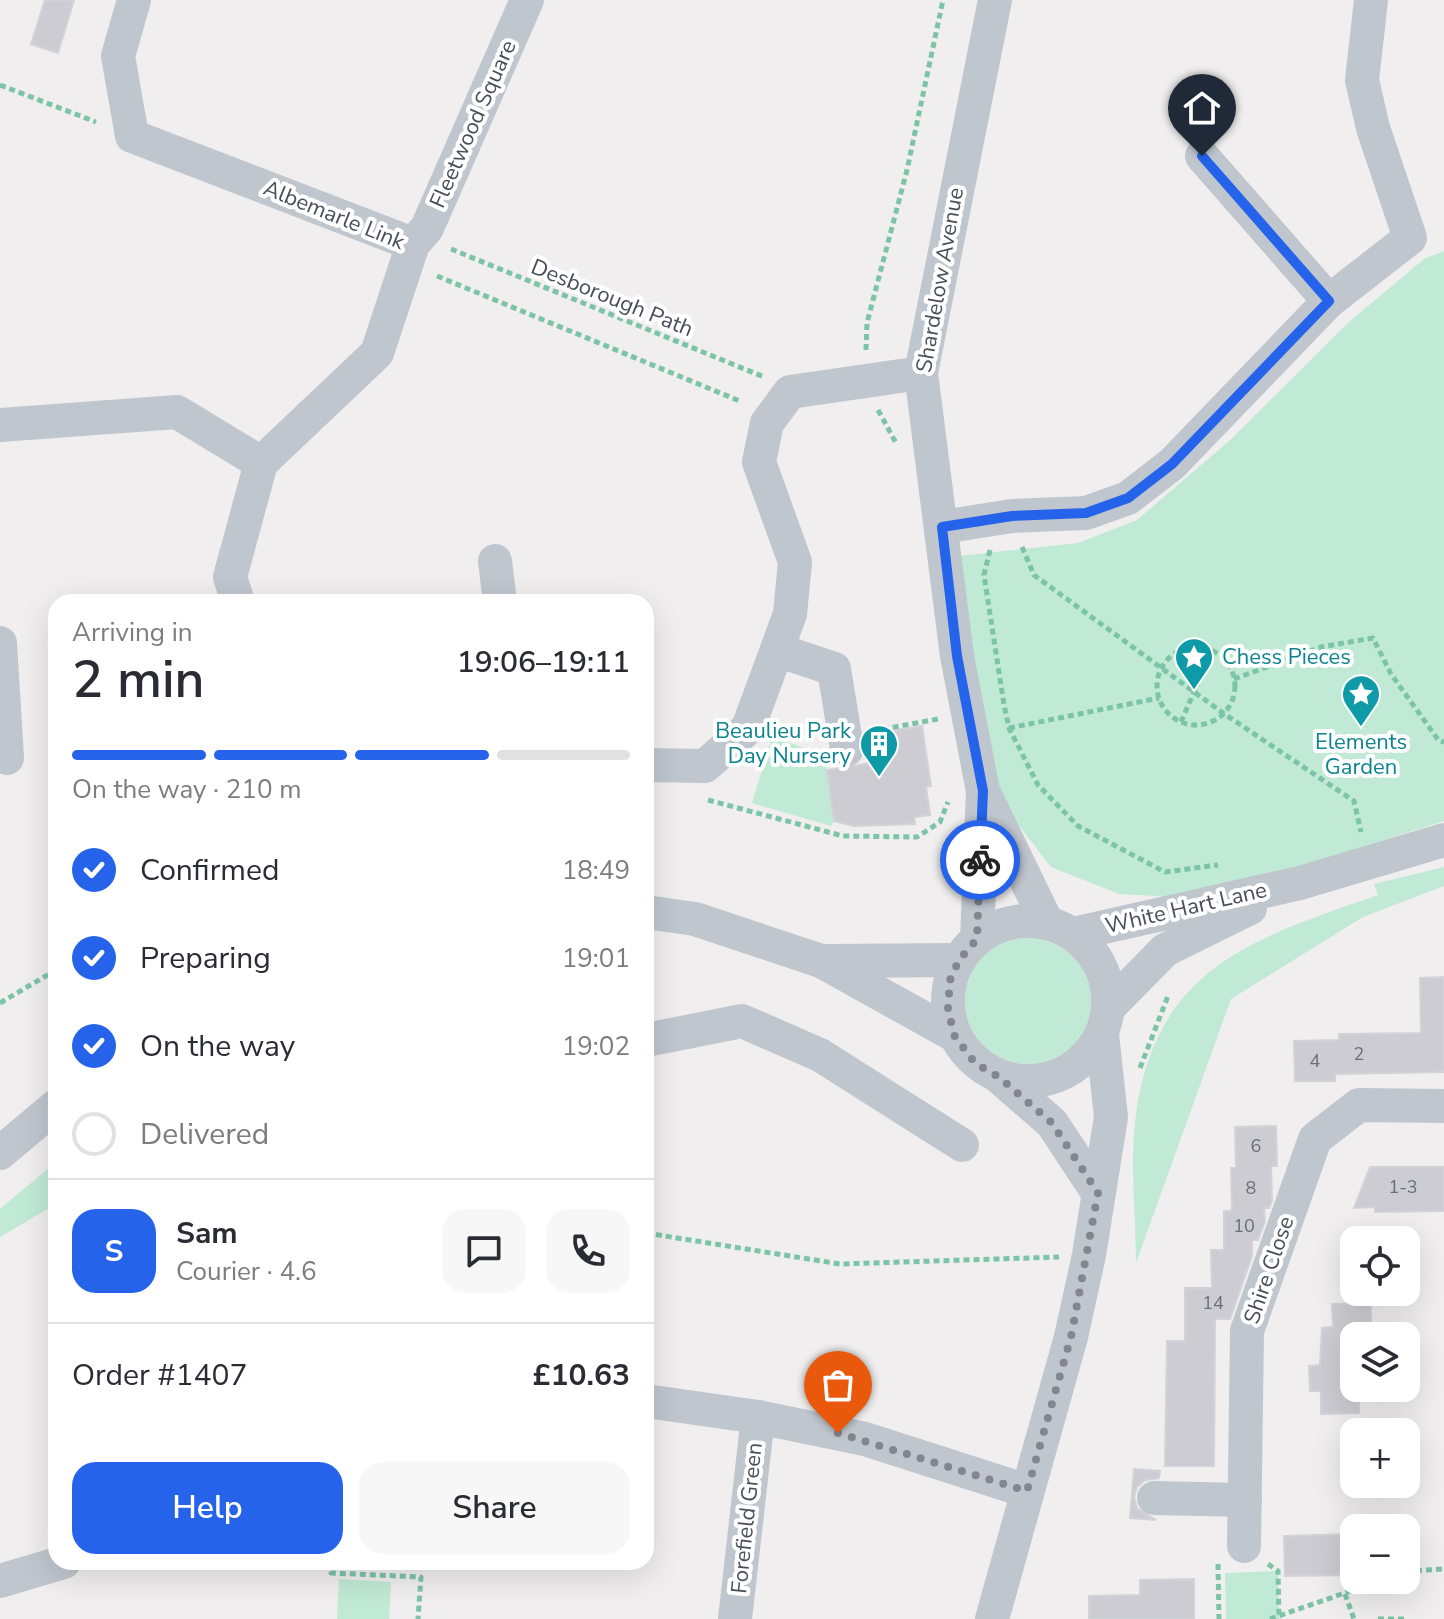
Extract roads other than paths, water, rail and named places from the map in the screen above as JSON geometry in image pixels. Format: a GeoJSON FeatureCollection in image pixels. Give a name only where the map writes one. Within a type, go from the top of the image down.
{"type":"FeatureCollection","features":[{"type":"Feature","properties":{"kind":"street","name":"Albemarle Link"},"geometry":{"type":"LineString","coordinates":[[134,0],[118,56],[132,136],[414,248],[377,353],[261,463]]}},
{"type":"Feature","properties":{"kind":"street","name":"Fleetwood Square"},"geometry":{"type":"LineString","coordinates":[[414,248],[527,0]]}},
{"type":"Feature","properties":{"kind":"street"},"geometry":{"type":"LineString","coordinates":[[942,527],[1012,516],[1086,513],[1128,498],[1172,464],[1329,301],[1410,238],[1373,128],[1362,80],[1371,0]]}},
{"type":"Feature","properties":{"kind":"street","name":"Shardelow Avenue"},"geometry":{"type":"LineString","coordinates":[[968,950],[983,791],[957,656],[921,373],[993,2]]}},
{"type":"Feature","properties":{"kind":"street"},"geometry":{"type":"LineString","coordinates":[[1202,156],[1329,301]]}},
{"type":"Feature","properties":{"kind":"street"},"geometry":{"type":"LineString","coordinates":[[654,765],[705,766],[748,728],[790,614],[795,562],[759,462],[767,423],[790,392],[921,373]]}},
{"type":"Feature","properties":{"kind":"street"},"geometry":{"type":"LineString","coordinates":[[0,425],[177,412],[261,463],[230,577],[235,594]]}},
{"type":"Feature","properties":{"kind":"street"},"geometry":{"type":"LineString","coordinates":[[495,561],[499,594]]}},
{"type":"Feature","properties":{"kind":"street"},"geometry":{"type":"LineString","coordinates":[[0,643],[7,758]]}},
{"type":"Feature","properties":{"kind":"street"},"geometry":{"type":"LineString","coordinates":[[777,650],[834,669],[846,742]]}},
{"type":"Feature","properties":{"kind":"street","name":"Shardelow Avenue"},"geometry":{"type":"LineString","coordinates":[[983,791],[1060,928]]}},
{"type":"Feature","properties":{"kind":"street","name":"White Hart Lane"},"geometry":{"type":"LineString","coordinates":[[1060,928],[1300,883],[1444,840]]}},
{"type":"Feature","properties":{"kind":"street","name":"White Hart Lane"},"geometry":{"type":"LineString","coordinates":[[1105,1021],[1165,950],[1300,883]]}},
{"type":"Feature","properties":{"kind":"street"},"geometry":{"type":"LineString","coordinates":[[654,913],[695,919],[821,961],[954,1035],[975,1063],[999,1077],[1052,1123],[1098,1193]]}},
{"type":"Feature","properties":{"kind":"street"},"geometry":{"type":"LineString","coordinates":[[954,1035],[948,1008],[950,980],[968,950],[1001,925],[1020,921],[1060,928],[1093,953],[1106,978],[1105,1021],[1111,1117],[1098,1193],[1071,1337],[992,1619]]}},
{"type":"Feature","properties":{"kind":"street"},"geometry":{"type":"LineString","coordinates":[[821,961],[968,950]]}},
{"type":"Feature","properties":{"kind":"street"},"geometry":{"type":"LineString","coordinates":[[654,1038],[742,1021],[820,1055],[962,1145]]}},
{"type":"Feature","properties":{"kind":"street"},"geometry":{"type":"LineString","coordinates":[[999,1077],[1014,1081],[1042,1081],[1068,1071],[1087,1057],[1105,1021]]}},
{"type":"Feature","properties":{"kind":"street","name":"Shire Close"},"geometry":{"type":"LineString","coordinates":[[1244,1546],[1247,1331],[1315,1139],[1359,1105],[1444,1106]]}},
{"type":"Feature","properties":{"kind":"street"},"geometry":{"type":"LineString","coordinates":[[2,1149],[48,1112]]}},
{"type":"Feature","properties":{"kind":"street"},"geometry":{"type":"LineString","coordinates":[[654,1402],[758,1417],[865,1439],[1027,1491]]}},
{"type":"Feature","properties":{"kind":"street","name":"Forefield Green"},"geometry":{"type":"LineString","coordinates":[[735,1619],[758,1417]]}},
{"type":"Feature","properties":{"kind":"street"},"geometry":{"type":"LineString","coordinates":[[1154,1498],[1245,1500]]}},
{"type":"Feature","properties":{"kind":"street"},"geometry":{"type":"LineString","coordinates":[[0,1581],[48,1567]]}},
{"type":"Feature","properties":{"kind":"place","name":"Chess Pieces"},"geometry":{"type":"Point","coordinates":[1194,691]}},
{"type":"Feature","properties":{"kind":"place","name":"Elements Garden"},"geometry":{"type":"Point","coordinates":[1361,728]}},
{"type":"Feature","properties":{"kind":"place","name":"Beaulieu Park Day Nursery"},"geometry":{"type":"Point","coordinates":[879,778]}}]}
